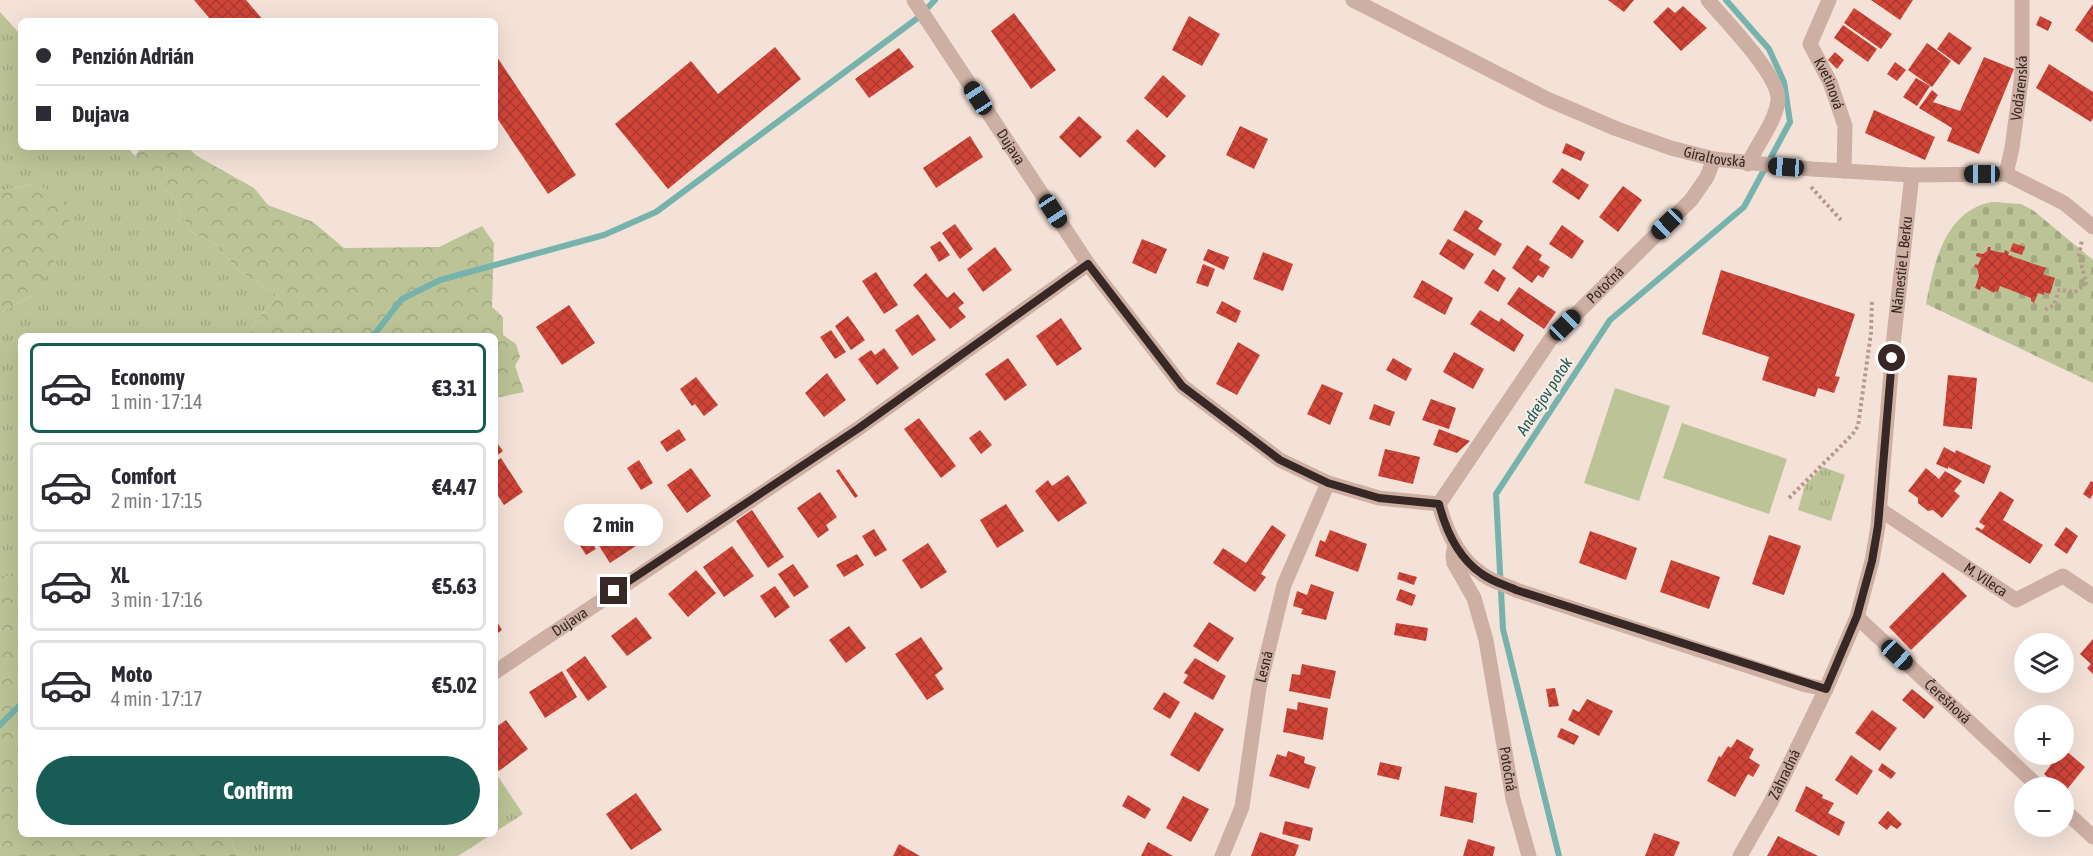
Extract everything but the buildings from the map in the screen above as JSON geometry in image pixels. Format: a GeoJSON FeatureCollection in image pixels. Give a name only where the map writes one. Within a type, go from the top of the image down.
{"type":"FeatureCollection","features":[{"type":"Feature","properties":{"kind":"street","name":"Dujava"},"geometry":{"type":"LineString","coordinates":[[914,0],[1088,264],[1182,386],[1280,460],[1328,483],[1379,498],[1439,504]]}},
{"type":"Feature","properties":{"kind":"street","name":"Giraltovská"},"geometry":{"type":"LineString","coordinates":[[1353,0],[1581,114],[1653,143],[1714,159],[1806,175],[1844,171],[1912,175],[2006,174],[2064,203],[2093,227]]}},
{"type":"Feature","properties":{"kind":"street"},"geometry":{"type":"LineString","coordinates":[[1708,0],[1756,57],[1777,88],[1778,100],[1774,114],[1748,164]]}},
{"type":"Feature","properties":{"kind":"street","name":"Kvetinová"},"geometry":{"type":"LineString","coordinates":[[1828,0],[1810,44],[1830,82],[1845,126],[1844,171]]}},
{"type":"Feature","properties":{"kind":"street","name":"Vodárenská"},"geometry":{"type":"LineString","coordinates":[[2006,174],[2012,148],[2022,74],[2022,0]]}},
{"type":"Feature","properties":{"kind":"street","name":"Potočná"},"geometry":{"type":"LineString","coordinates":[[1439,504],[1550,340],[1691,200],[1704,182],[1714,159]]}},
{"type":"Feature","properties":{"kind":"street","name":"Námestie L. Berku"},"geometry":{"type":"LineString","coordinates":[[1826,689],[1857,616],[1872,561],[1880,509],[1897,303],[1912,175]]}},
{"type":"Feature","properties":{"kind":"street","name":"Dujava"},"geometry":{"type":"LineString","coordinates":[[498,670],[859,428],[1088,264]]}},
{"type":"Feature","properties":{"kind":"street","name":"Lesná"},"geometry":{"type":"LineString","coordinates":[[1222,856],[1242,807],[1259,688],[1284,585],[1328,483]]}},
{"type":"Feature","properties":{"kind":"street"},"geometry":{"type":"LineString","coordinates":[[1439,504],[1455,544],[1467,561],[1483,575],[1516,590],[1826,689]]}},
{"type":"Feature","properties":{"kind":"street","name":"M. Vileca"},"geometry":{"type":"LineString","coordinates":[[1880,509],[2016,600],[2063,576],[2093,596]]}},
{"type":"Feature","properties":{"kind":"street","name":"Potočná"},"geometry":{"type":"LineString","coordinates":[[1455,544],[1454,562],[1474,598],[1486,640],[1513,799],[1529,856]]}},
{"type":"Feature","properties":{"kind":"street","name":"Čerešňová"},"geometry":{"type":"LineString","coordinates":[[1857,616],[2028,777]]}},
{"type":"Feature","properties":{"kind":"street","name":"Záhradná"},"geometry":{"type":"LineString","coordinates":[[1740,856],[1771,802],[1826,689]]}},
{"type":"Feature","properties":{"kind":"street"},"geometry":{"type":"LineString","coordinates":[[2074,819],[2093,837]]}},
{"type":"Feature","properties":{"kind":"path"},"geometry":{"type":"LineString","coordinates":[[1806,175],[1841,220]]}},
{"type":"Feature","properties":{"kind":"path"},"geometry":{"type":"LineString","coordinates":[[2045,310],[2054,305],[2059,290],[2075,292],[2086,283],[2079,255],[2082,239]]}},
{"type":"Feature","properties":{"kind":"path"},"geometry":{"type":"LineString","coordinates":[[1789,498],[1852,435],[1858,426],[1871,333],[1872,299]]}},
{"type":"Feature","properties":{"kind":"green space"},"geometry":{"type":"Polygon","coordinates":[[[0,12],[18,32],[18,150],[130,150],[135,156],[139,173],[172,195],[190,231],[216,245],[239,271],[278,296],[253,324],[251,333],[18,333],[18,568],[0,582],[0,313],[32,296],[33,184],[0,191],[0,12]]]}},
{"type":"Feature","properties":{"kind":"green space"},"geometry":{"type":"Polygon","coordinates":[[[139,150],[190,150],[254,188],[268,205],[313,222],[344,248],[439,247],[482,226],[494,243],[492,307],[503,317],[503,335],[516,344],[520,357],[515,366],[524,392],[498,397],[498,333],[251,333],[253,324],[278,296],[239,271],[216,245],[190,231],[172,195],[138,173],[135,156],[139,150]]]}},
{"type":"Feature","properties":{"kind":"green space"},"geometry":{"type":"Polygon","coordinates":[[[33,184],[52,192],[62,201],[71,235],[32,296],[0,313],[0,191],[33,184]]]}},
{"type":"Feature","properties":{"kind":"green space"},"geometry":{"type":"Polygon","coordinates":[[[1992,202],[2021,204],[2034,211],[2093,260],[2093,383],[1926,304],[1938,257],[1952,228],[1976,207],[1992,202]]]}},
{"type":"Feature","properties":{"kind":"green space"},"geometry":{"type":"Polygon","coordinates":[[[1615,388],[1670,406],[1639,501],[1584,483],[1615,388]]]}},
{"type":"Feature","properties":{"kind":"green space"},"geometry":{"type":"Polygon","coordinates":[[[1682,423],[1787,459],[1769,514],[1663,478],[1682,423]]]}},
{"type":"Feature","properties":{"kind":"green space"},"geometry":{"type":"Polygon","coordinates":[[[1823,467],[1845,475],[1831,521],[1798,510],[1805,485],[1823,467]]]}},
{"type":"Feature","properties":{"kind":"green space"},"geometry":{"type":"Polygon","coordinates":[[[18,568],[18,837],[230,837],[235,851],[241,856],[0,856],[0,582],[18,568]]]}},
{"type":"Feature","properties":{"kind":"green space"},"geometry":{"type":"Polygon","coordinates":[[[498,776],[523,814],[498,830],[498,776]]]}},
{"type":"Feature","properties":{"kind":"green space"},"geometry":{"type":"Polygon","coordinates":[[[230,837],[487,837],[458,856],[241,856],[235,851],[230,837]]]}},
{"type":"Feature","properties":{"kind":"waterway"},"geometry":{"type":"LineString","coordinates":[[375,333],[402,299],[440,280],[604,235],[656,212],[919,17],[935,0]]}},
{"type":"Feature","properties":{"kind":"waterway","name":"Andrejov potok"},"geometry":{"type":"LineString","coordinates":[[1559,856],[1503,629],[1496,494],[1610,320],[1744,207],[1790,122],[1784,82],[1769,49],[1726,0]]}},
{"type":"Feature","properties":{"kind":"waterway"},"geometry":{"type":"LineString","coordinates":[[0,725],[18,707]]}},
{"type":"Feature","properties":{"kind":"route"},"geometry":{"type":"LineString","coordinates":[[614,591],[859,428],[1088,264],[1182,386],[1280,460],[1328,483],[1379,498],[1439,504],[1448,531],[1467,561],[1483,575],[1516,590],[1806,685],[1826,689],[1857,616],[1872,561],[1878,526],[1892,358]]}}]}
